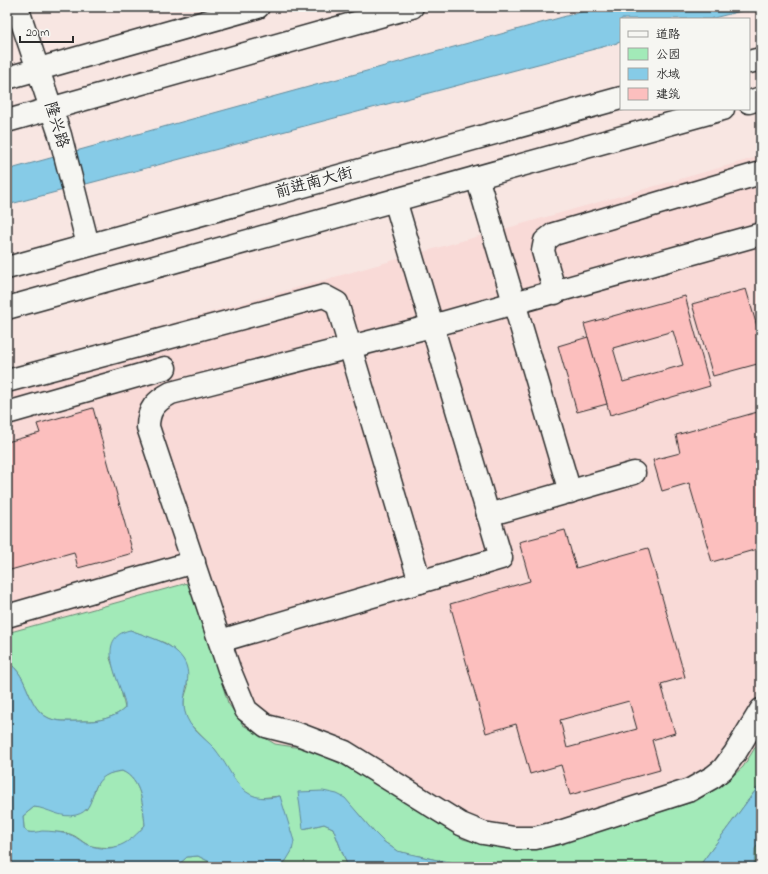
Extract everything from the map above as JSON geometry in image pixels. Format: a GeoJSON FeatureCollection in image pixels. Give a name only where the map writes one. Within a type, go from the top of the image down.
{"type":"FeatureCollection","features":[{"type":"Feature","properties":{"kind":"street","name":"隆兴路"},"geometry":{"type":"LineString","coordinates":[[16,7],[60,135],[88,245]]}},
{"type":"Feature","properties":{"kind":"street"},"geometry":{"type":"LineString","coordinates":[[7,78],[258,7]]}},
{"type":"Feature","properties":{"kind":"street"},"geometry":{"type":"LineString","coordinates":[[7,121],[412,7]]}},
{"type":"Feature","properties":{"kind":"street"},"geometry":{"type":"LineString","coordinates":[[750,62],[761,59]]}},
{"type":"Feature","properties":{"kind":"street","name":"前进南大街"},"geometry":{"type":"LineString","coordinates":[[7,268],[620,98]]}},
{"type":"Feature","properties":{"kind":"street"},"geometry":{"type":"LineString","coordinates":[[750,102],[761,98]]}},
{"type":"Feature","properties":{"kind":"street"},"geometry":{"type":"LineString","coordinates":[[7,308],[719,110]]}},
{"type":"Feature","properties":{"kind":"street"},"geometry":{"type":"LineString","coordinates":[[554,292],[543,251],[545,241],[554,234],[761,173]]}},
{"type":"Feature","properties":{"kind":"street"},"geometry":{"type":"LineString","coordinates":[[477,177],[570,492]]}},
{"type":"Feature","properties":{"kind":"street"},"geometry":{"type":"LineString","coordinates":[[220,641],[501,558],[395,200]]}},
{"type":"Feature","properties":{"kind":"street"},"geometry":{"type":"LineString","coordinates":[[761,234],[432,326],[171,393],[161,398],[153,406],[148,418],[148,427],[220,641],[246,710],[266,726],[298,734],[345,752],[461,824],[483,833],[508,837],[534,838],[560,832],[690,790],[712,778],[723,769],[735,753],[761,710]]}},
{"type":"Feature","properties":{"kind":"street"},"geometry":{"type":"LineString","coordinates":[[7,381],[324,296],[337,303],[420,582]]}},
{"type":"Feature","properties":{"kind":"street"},"geometry":{"type":"LineString","coordinates":[[157,340],[171,393]]}},
{"type":"Feature","properties":{"kind":"street"},"geometry":{"type":"LineString","coordinates":[[7,413],[165,368]]}},
{"type":"Feature","properties":{"kind":"street"},"geometry":{"type":"LineString","coordinates":[[488,515],[634,473]]}},
{"type":"Feature","properties":{"kind":"street"},"geometry":{"type":"LineString","coordinates":[[7,616],[194,562]]}},
{"type":"Feature","properties":{"kind":"shaded area"},"geometry":{"type":"Polygon","coordinates":[[[761,156],[761,738],[743,767],[711,793],[696,801],[549,845],[490,846],[463,839],[356,772],[306,749],[275,744],[243,725],[228,703],[191,582],[7,633],[7,370],[761,156]]]}},
{"type":"Feature","properties":{"kind":"green space"},"geometry":{"type":"Polygon","coordinates":[[[191,582],[228,703],[243,725],[275,744],[314,750],[356,772],[463,839],[490,846],[549,845],[696,801],[727,781],[743,767],[761,738],[761,783],[700,865],[696,867],[478,867],[397,851],[383,841],[355,810],[303,829],[324,824],[333,828],[348,867],[277,867],[286,861],[280,796],[259,798],[248,794],[233,779],[215,750],[187,721],[184,710],[184,699],[188,686],[175,650],[165,643],[130,630],[110,658],[121,690],[125,708],[112,716],[101,720],[90,721],[58,721],[45,716],[33,702],[20,675],[15,668],[7,662],[7,633],[191,582]]]}},
{"type":"Feature","properties":{"kind":"green space"},"geometry":{"type":"Polygon","coordinates":[[[122,771],[129,775],[138,787],[142,802],[145,825],[136,836],[128,842],[117,847],[96,847],[88,845],[70,834],[59,832],[27,832],[24,828],[23,816],[34,807],[86,810],[100,779],[105,775],[122,771]]]}},
{"type":"Feature","properties":{"kind":"green space"},"geometry":{"type":"Polygon","coordinates":[[[761,839],[761,867],[754,867],[755,849],[761,839]]]}},
{"type":"Feature","properties":{"kind":"green space"},"geometry":{"type":"Polygon","coordinates":[[[198,856],[220,867],[176,867],[187,857],[198,856]]]}},
{"type":"Feature","properties":{"kind":"water"},"geometry":{"type":"Polygon","coordinates":[[[599,7],[756,7],[714,18],[620,18],[620,42],[7,205],[7,170],[599,7]]]}},
{"type":"Feature","properties":{"kind":"water"},"geometry":{"type":"Polygon","coordinates":[[[130,630],[152,638],[173,648],[183,659],[188,673],[184,699],[185,712],[193,728],[215,749],[240,786],[247,792],[255,796],[266,798],[280,796],[294,841],[292,851],[286,861],[277,867],[220,867],[198,856],[187,857],[176,867],[19,867],[7,863],[7,662],[15,668],[20,675],[33,702],[45,716],[61,721],[101,720],[117,714],[125,708],[125,703],[114,672],[111,651],[113,642],[119,634],[130,630]],[[122,771],[110,774],[102,779],[97,785],[89,806],[84,812],[76,815],[65,816],[34,807],[23,816],[24,828],[27,832],[48,831],[70,835],[88,845],[97,847],[114,847],[127,842],[145,825],[142,802],[138,787],[129,775],[122,771]]]}},
{"type":"Feature","properties":{"kind":"water"},"geometry":{"type":"Polygon","coordinates":[[[761,783],[761,839],[755,849],[754,867],[696,867],[700,865],[761,783]]]}},
{"type":"Feature","properties":{"kind":"water"},"geometry":{"type":"Polygon","coordinates":[[[323,791],[337,794],[345,798],[373,831],[383,841],[397,851],[478,867],[348,867],[333,828],[324,824],[303,829],[298,792],[323,791]]]}},
{"type":"Feature","properties":{"kind":"building"},"geometry":{"type":"Polygon","coordinates":[[[746,289],[761,340],[761,363],[713,376],[692,304],[746,289]]]}},
{"type":"Feature","properties":{"kind":"building"},"geometry":{"type":"Polygon","coordinates":[[[685,296],[710,386],[610,415],[584,324],[685,296]],[[673,331],[613,348],[623,382],[683,365],[673,331]]]}},
{"type":"Feature","properties":{"kind":"building"},"geometry":{"type":"Polygon","coordinates":[[[588,337],[607,404],[577,412],[558,346],[588,337]]]}},
{"type":"Feature","properties":{"kind":"building"},"geometry":{"type":"Polygon","coordinates":[[[93,408],[133,553],[78,568],[74,552],[7,571],[7,442],[40,433],[37,424],[93,408]]]}},
{"type":"Feature","properties":{"kind":"building"},"geometry":{"type":"Polygon","coordinates":[[[761,411],[761,548],[712,562],[689,483],[662,491],[653,460],[680,453],[676,435],[761,411]]]}},
{"type":"Feature","properties":{"kind":"building"},"geometry":{"type":"Polygon","coordinates":[[[565,530],[576,568],[648,548],[685,677],[661,684],[675,733],[652,740],[660,770],[570,795],[561,765],[530,774],[516,724],[486,733],[450,604],[530,581],[519,542],[565,530]],[[629,701],[560,720],[567,748],[637,729],[629,701]]]}}]}
